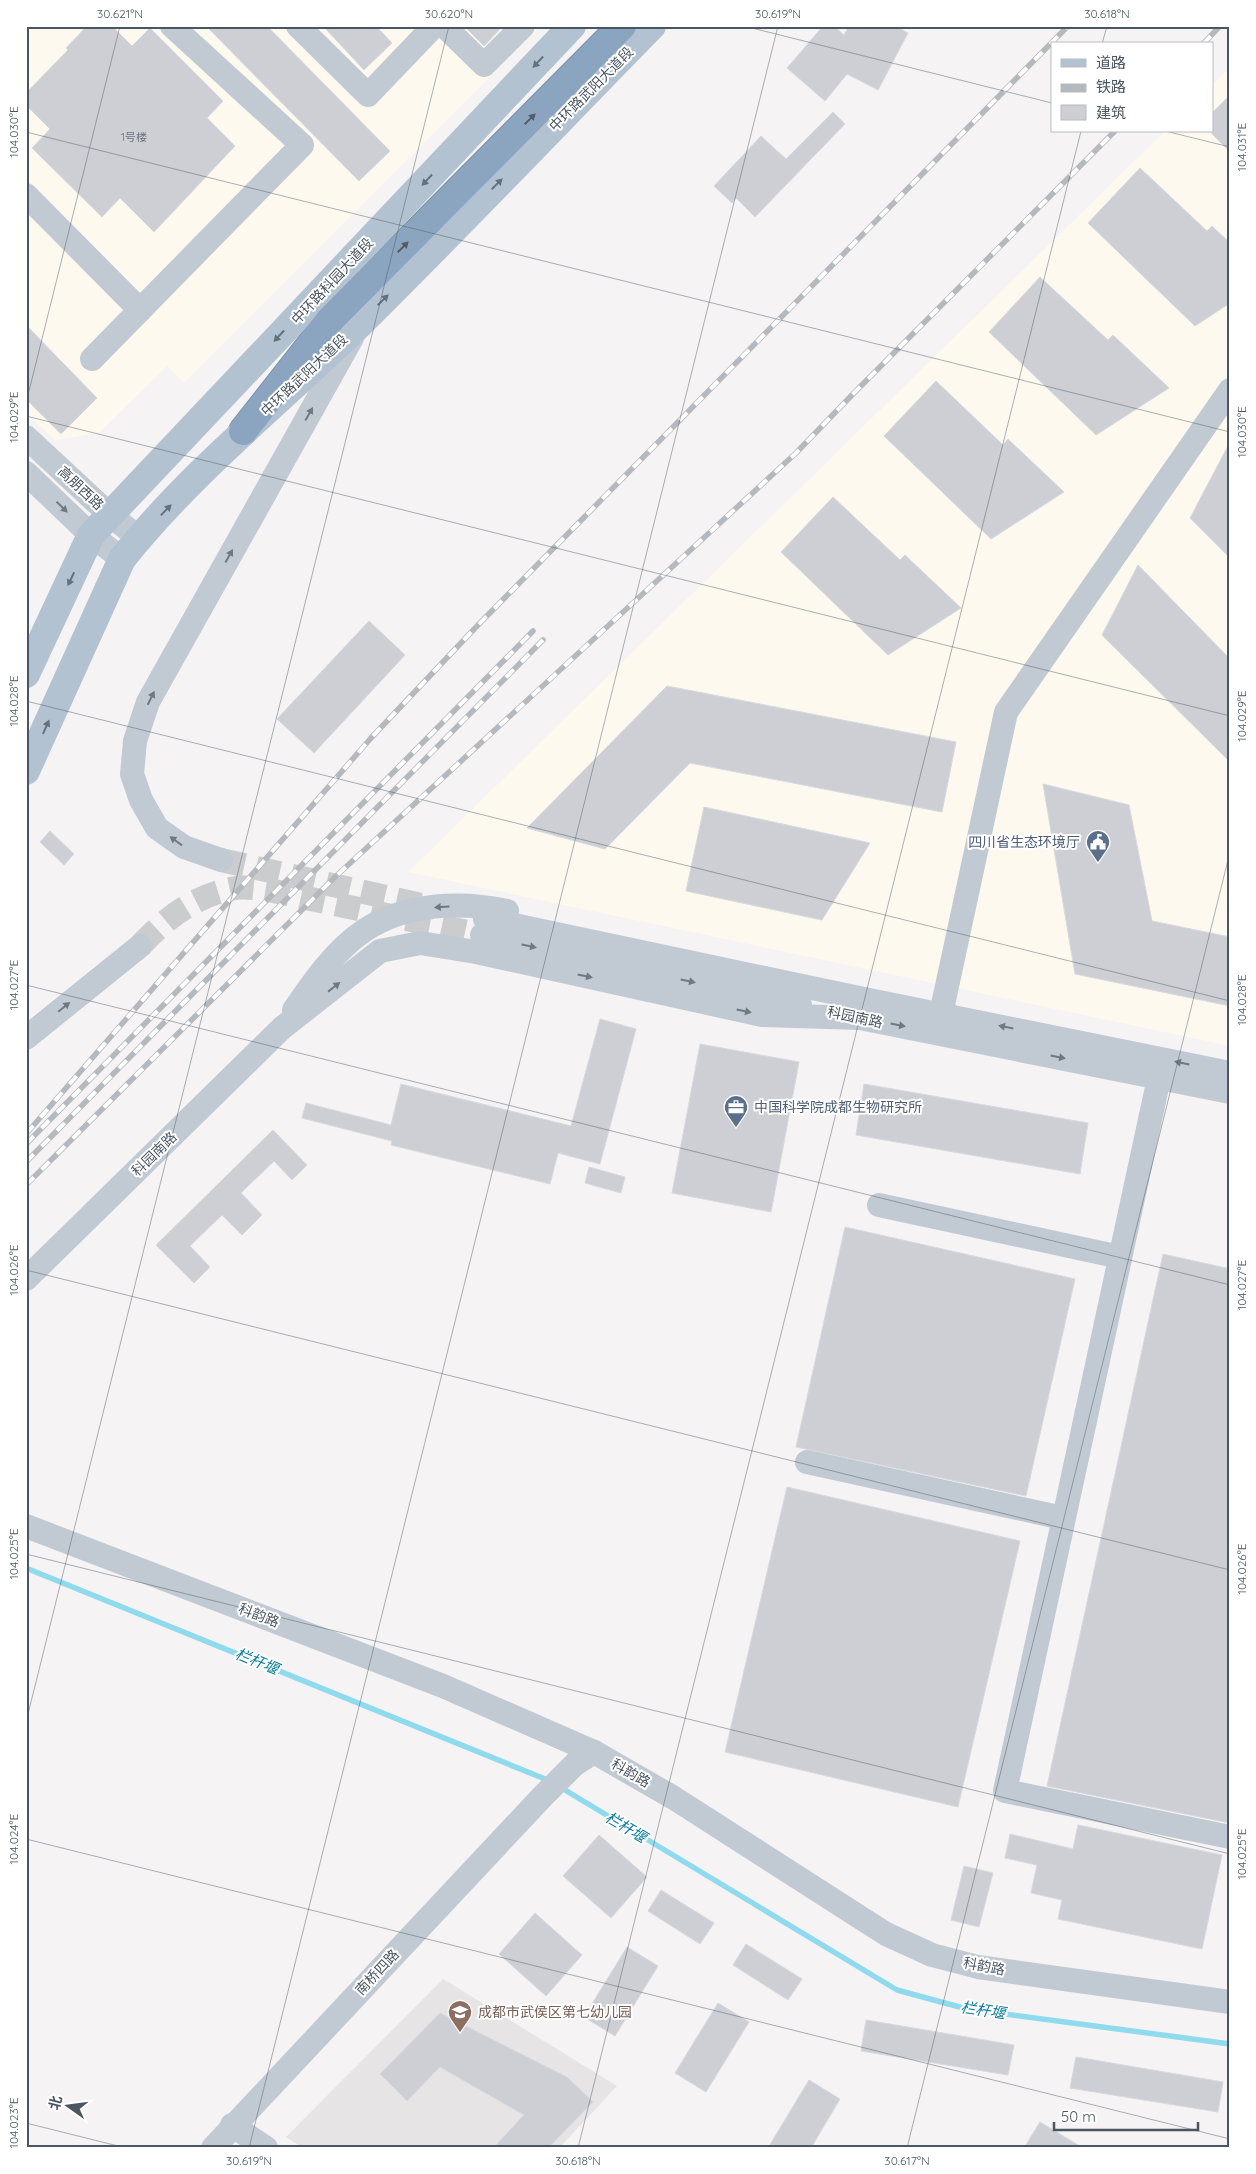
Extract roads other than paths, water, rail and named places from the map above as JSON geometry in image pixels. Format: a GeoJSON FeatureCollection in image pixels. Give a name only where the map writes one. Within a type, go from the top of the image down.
{"type":"FeatureCollection","features":[{"type":"Feature","properties":{"kind":"highway"},"geometry":{"type":"LineString","coordinates":[[243,431],[331,319],[622,26]]}},
{"type":"Feature","properties":{"kind":"main road","name":"中环路科园大道段"},"geometry":{"type":"LineString","coordinates":[[91,535],[572,26]]}},
{"type":"Feature","properties":{"kind":"main road","name":"中环路武阳大道段"},"geometry":{"type":"LineString","coordinates":[[26,771],[122,559],[139,538],[243,431],[360,324],[652,26]]}},
{"type":"Feature","properties":{"kind":"main road"},"geometry":{"type":"LineString","coordinates":[[26,674],[91,535]]}},
{"type":"Feature","properties":{"kind":"street"},"geometry":{"type":"LineString","coordinates":[[298,26],[368,95],[434,26]]}},
{"type":"Feature","properties":{"kind":"street"},"geometry":{"type":"LineString","coordinates":[[444,26],[484,65],[523,26]]}},
{"type":"Feature","properties":{"kind":"street"},"geometry":{"type":"LineString","coordinates":[[92,360],[302,145],[179,28]]}},
{"type":"Feature","properties":{"kind":"street"},"geometry":{"type":"LineString","coordinates":[[26,195],[140,310]]}},
{"type":"Feature","properties":{"kind":"street"},"geometry":{"type":"LineString","coordinates":[[221,860],[184,847],[157,828],[141,800],[132,774],[135,741],[148,702],[360,324]]}},
{"type":"Feature","properties":{"kind":"street"},"geometry":{"type":"LineString","coordinates":[[941,1014],[1006,712],[1230,390]]}},
{"type":"Feature","properties":{"kind":"street","name":"高朋西路"},"geometry":{"type":"LineString","coordinates":[[26,437],[110,515],[139,538]]}},
{"type":"Feature","properties":{"kind":"street","name":"高朋西路"},"geometry":{"type":"LineString","coordinates":[[26,474],[91,535],[122,559]]}},
{"type":"Feature","properties":{"kind":"street"},"geometry":{"type":"LineString","coordinates":[[282,1028],[312,983],[340,952],[365,930],[400,914],[419,909],[448,906],[483,928]]}},
{"type":"Feature","properties":{"kind":"street"},"geometry":{"type":"LineString","coordinates":[[282,1028],[380,951],[483,928],[773,964],[862,1009]]}},
{"type":"Feature","properties":{"kind":"street","name":"科园南路"},"geometry":{"type":"LineString","coordinates":[[483,928],[862,1009],[1159,1078],[1230,1092]]}},
{"type":"Feature","properties":{"kind":"street"},"geometry":{"type":"LineString","coordinates":[[26,1038],[140,946]]}},
{"type":"Feature","properties":{"kind":"street","name":"科园南路"},"geometry":{"type":"LineString","coordinates":[[862,1009],[941,1014],[1230,1073]]}},
{"type":"Feature","properties":{"kind":"street","name":"科园南路"},"geometry":{"type":"LineString","coordinates":[[26,1279],[282,1028]]}},
{"type":"Feature","properties":{"kind":"street"},"geometry":{"type":"LineString","coordinates":[[1159,1078],[1005,1791],[1230,1837]]}},
{"type":"Feature","properties":{"kind":"street"},"geometry":{"type":"LineString","coordinates":[[879,1205],[1120,1257]]}},
{"type":"Feature","properties":{"kind":"street"},"geometry":{"type":"LineString","coordinates":[[807,1462],[1064,1518]]}},
{"type":"Feature","properties":{"kind":"street","name":"科韵路"},"geometry":{"type":"LineString","coordinates":[[26,1526],[443,1686],[584,1758],[674,1798],[886,1934],[932,1955],[978,1967],[1230,2002]]}},
{"type":"Feature","properties":{"kind":"street","name":"南桥四路"},"geometry":{"type":"LineString","coordinates":[[213,2148],[232,2125],[542,1797],[584,1758]]}},
{"type":"Feature","properties":{"kind":"street"},"geometry":{"type":"LineString","coordinates":[[232,2125],[266,2148]]}},
{"type":"Feature","properties":{"kind":"waterway","name":"栏杆堰"},"geometry":{"type":"LineString","coordinates":[[26,1568],[550,1781]]}},
{"type":"Feature","properties":{"kind":"waterway","name":"栏杆堰"},"geometry":{"type":"LineString","coordinates":[[560,1787],[897,1990],[967,2009],[1230,2044]]}},
{"type":"Feature","properties":{"kind":"tunnel"},"geometry":{"type":"LineString","coordinates":[[221,860],[435,908]]}},
{"type":"Feature","properties":{"kind":"tunnel"},"geometry":{"type":"LineString","coordinates":[[140,946],[160,926],[195,902],[222,891],[243,887],[284,893],[482,935]]}},
{"type":"Feature","properties":{"kind":"railway"},"geometry":{"type":"LineString","coordinates":[[1052,42],[1068,26]]}},
{"type":"Feature","properties":{"kind":"railway"},"geometry":{"type":"LineString","coordinates":[[1205,42],[1220,26]]}},
{"type":"Feature","properties":{"kind":"railway"},"geometry":{"type":"LineString","coordinates":[[26,1134],[371,738],[478,625],[1051,43]]}},
{"type":"Feature","properties":{"kind":"railway"},"geometry":{"type":"LineString","coordinates":[[26,1185],[335,877],[796,453],[1114,132]]}},
{"type":"Feature","properties":{"kind":"railway"},"geometry":{"type":"LineString","coordinates":[[26,1144],[533,631]]}},
{"type":"Feature","properties":{"kind":"railway"},"geometry":{"type":"LineString","coordinates":[[26,1162],[543,640]]}},
{"type":"Feature","properties":{"kind":"place","name":"四川省生态环境厅"},"geometry":{"type":"Point","coordinates":[1098,863]}},
{"type":"Feature","properties":{"kind":"place","name":"中国科学院成都生物研究所"},"geometry":{"type":"Point","coordinates":[736,1128]}},
{"type":"Feature","properties":{"kind":"place","name":"成都市武侯区第七幼儿园"},"geometry":{"type":"Point","coordinates":[460,2033]}}]}
